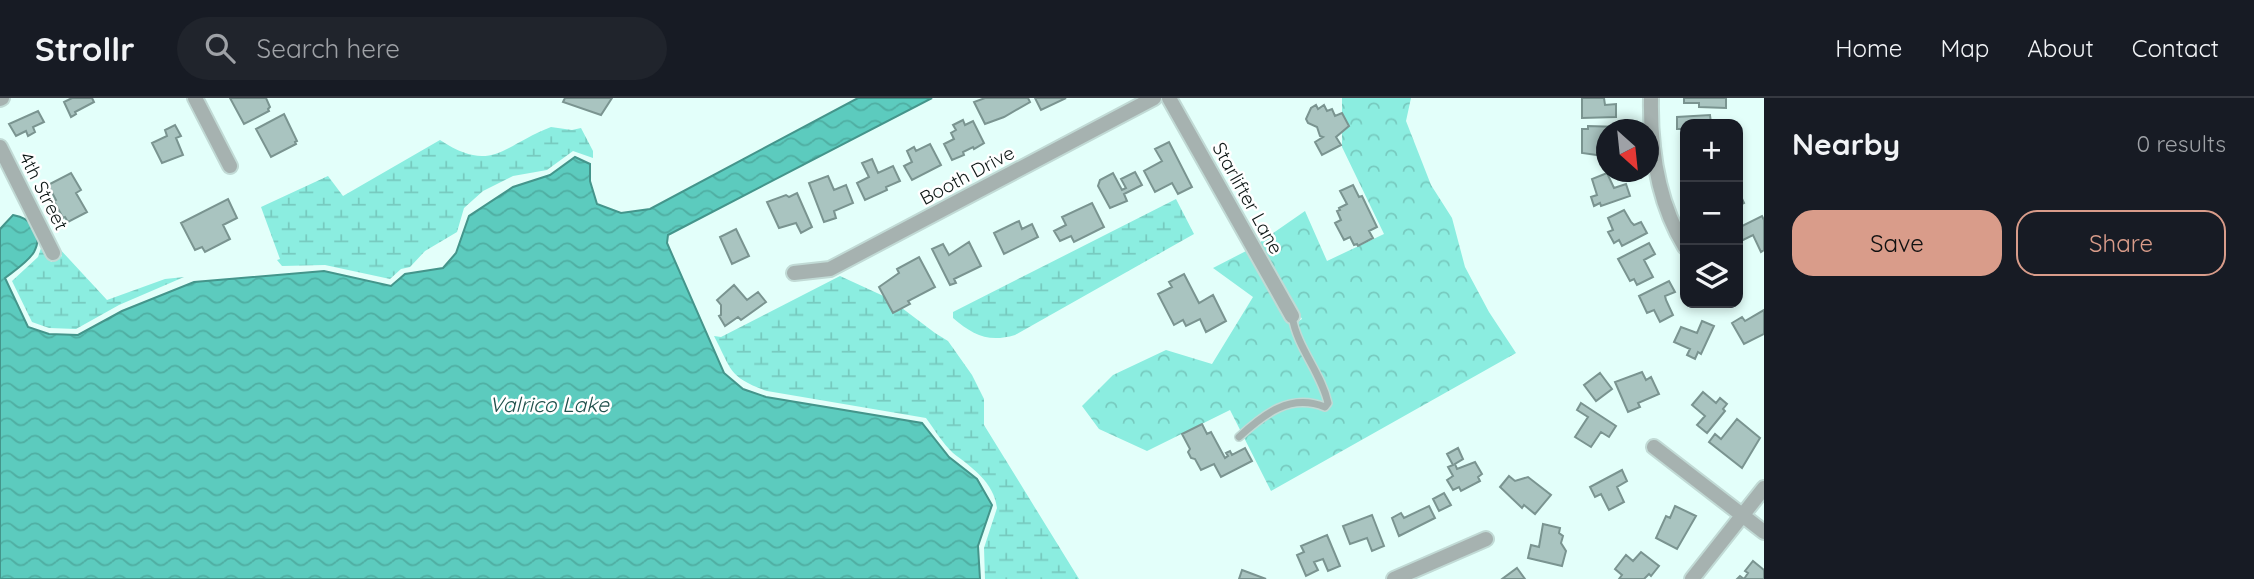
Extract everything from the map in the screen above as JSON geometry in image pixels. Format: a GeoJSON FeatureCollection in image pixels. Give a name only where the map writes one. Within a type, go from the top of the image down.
{"type":"FeatureCollection","features":[{"type":"Feature","properties":{"kind":"street"},"geometry":{"type":"LineString","coordinates":[[195,98],[230,166]]}},
{"type":"Feature","properties":{"kind":"street","name":"Booth Drive"},"geometry":{"type":"LineString","coordinates":[[794,273],[830,269],[1154,98]]}},
{"type":"Feature","properties":{"kind":"street","name":"Starlifter Lane"},"geometry":{"type":"LineString","coordinates":[[1169,98],[1292,316]]}},
{"type":"Feature","properties":{"kind":"street"},"geometry":{"type":"LineString","coordinates":[[1651,98],[1650,131],[1660,189],[1684,245]]}},
{"type":"Feature","properties":{"kind":"street","name":"4th Street"},"geometry":{"type":"LineString","coordinates":[[0,147],[53,253]]}},
{"type":"Feature","properties":{"kind":"street"},"geometry":{"type":"LineString","coordinates":[[1654,447],[1764,532]]}},
{"type":"Feature","properties":{"kind":"street"},"geometry":{"type":"LineString","coordinates":[[1692,579],[1764,488]]}},
{"type":"Feature","properties":{"kind":"street"},"geometry":{"type":"LineString","coordinates":[[1394,579],[1486,539]]}},
{"type":"Feature","properties":{"kind":"lane"},"geometry":{"type":"LineString","coordinates":[[1239,437],[1260,417],[1280,406],[1310,401],[1325,407],[1328,403],[1324,386],[1294,331],[1292,316]]}},
{"type":"Feature","properties":{"kind":"green space"},"geometry":{"type":"Polygon","coordinates":[[[1342,98],[1411,98],[1406,121],[1431,185],[1452,218],[1465,267],[1489,312],[1516,353],[1271,491],[1230,410],[1147,451],[1099,429],[1082,406],[1113,375],[1166,350],[1212,364],[1253,297],[1213,268],[1248,250],[1291,326],[1302,319],[1259,243],[1305,211],[1327,261],[1384,234],[1342,147],[1342,98]]]}},
{"type":"Feature","properties":{"kind":"green space"},"geometry":{"type":"Polygon","coordinates":[[[551,127],[572,130],[581,128],[593,151],[593,158],[573,151],[547,170],[513,176],[483,191],[464,208],[457,232],[425,251],[410,267],[401,269],[390,279],[325,265],[282,266],[277,260],[280,259],[261,207],[328,176],[343,196],[440,140],[472,155],[485,156],[551,127]]]}},
{"type":"Feature","properties":{"kind":"green space"},"geometry":{"type":"Polygon","coordinates":[[[1176,199],[1194,234],[1015,335],[997,338],[981,336],[953,318],[953,312],[1176,199]]]}},
{"type":"Feature","properties":{"kind":"green space"},"geometry":{"type":"Polygon","coordinates":[[[42,245],[51,262],[62,256],[57,246],[107,300],[165,279],[184,277],[119,305],[76,329],[49,328],[32,322],[12,281],[38,257],[42,245]]]}},
{"type":"Feature","properties":{"kind":"green space"},"geometry":{"type":"Polygon","coordinates":[[[840,276],[890,299],[948,341],[972,375],[984,399],[984,425],[1079,579],[985,579],[984,548],[997,508],[995,499],[987,483],[949,449],[926,418],[767,391],[745,381],[728,365],[714,336],[721,337],[840,276]]]}},
{"type":"Feature","properties":{"kind":"water","name":"Valrico Lake"},"geometry":{"type":"Polygon","coordinates":[[[858,98],[932,98],[668,235],[667,243],[724,373],[743,389],[766,397],[922,423],[949,457],[977,479],[992,505],[978,546],[980,579],[0,579],[0,229],[13,215],[30,223],[37,239],[31,256],[5,278],[28,327],[49,334],[78,335],[122,311],[194,282],[324,271],[391,286],[405,274],[443,268],[456,253],[469,216],[513,187],[550,175],[575,157],[590,164],[590,181],[597,204],[621,213],[650,209],[858,98]]]}},
{"type":"Feature","properties":{"kind":"building"},"geometry":{"type":"Polygon","coordinates":[[[72,98],[92,98],[94,102],[71,117],[64,102],[72,98]]]}},
{"type":"Feature","properties":{"kind":"building"},"geometry":{"type":"Polygon","coordinates":[[[230,98],[266,98],[269,111],[244,124],[230,98]]]}},
{"type":"Feature","properties":{"kind":"building"},"geometry":{"type":"Polygon","coordinates":[[[565,98],[612,98],[601,115],[563,102],[565,98]]]}},
{"type":"Feature","properties":{"kind":"building"},"geometry":{"type":"Polygon","coordinates":[[[985,98],[1028,98],[1030,102],[985,124],[974,102],[985,98]]]}},
{"type":"Feature","properties":{"kind":"building"},"geometry":{"type":"Polygon","coordinates":[[[1035,98],[1066,98],[1041,110],[1035,98]]]}},
{"type":"Feature","properties":{"kind":"building"},"geometry":{"type":"Polygon","coordinates":[[[1582,98],[1604,98],[1605,105],[1616,104],[1616,117],[1582,118],[1582,98]]]}},
{"type":"Feature","properties":{"kind":"building"},"geometry":{"type":"Polygon","coordinates":[[[1684,98],[1726,98],[1726,108],[1699,107],[1699,103],[1684,103],[1684,98]]]}},
{"type":"Feature","properties":{"kind":"building"},"geometry":{"type":"Polygon","coordinates":[[[1316,105],[1318,109],[1324,105],[1327,111],[1332,109],[1335,116],[1342,113],[1349,126],[1336,137],[1341,145],[1322,155],[1315,142],[1323,137],[1317,127],[1306,119],[1311,108],[1316,105]]]}},
{"type":"Feature","properties":{"kind":"building"},"geometry":{"type":"Polygon","coordinates":[[[38,111],[44,122],[33,127],[35,132],[28,136],[26,131],[16,136],[9,124],[38,111]]]}},
{"type":"Feature","properties":{"kind":"building"},"geometry":{"type":"Polygon","coordinates":[[[284,114],[297,141],[271,157],[256,129],[284,114]]]}},
{"type":"Feature","properties":{"kind":"building"},"geometry":{"type":"Polygon","coordinates":[[[1710,115],[1710,119],[1680,119],[1680,129],[1677,129],[1677,117],[1710,115]]]}},
{"type":"Feature","properties":{"kind":"building"},"geometry":{"type":"Polygon","coordinates":[[[963,120],[965,125],[973,121],[984,143],[952,160],[944,144],[954,139],[951,133],[956,130],[953,125],[963,120]]]}},
{"type":"Feature","properties":{"kind":"building"},"geometry":{"type":"Polygon","coordinates":[[[175,125],[181,136],[176,138],[183,155],[162,163],[152,143],[167,136],[165,130],[175,125]]]}},
{"type":"Feature","properties":{"kind":"building"},"geometry":{"type":"Polygon","coordinates":[[[1588,126],[1596,126],[1596,155],[1582,153],[1582,129],[1588,129],[1588,126]]]}},
{"type":"Feature","properties":{"kind":"building"},"geometry":{"type":"Polygon","coordinates":[[[1169,142],[1192,187],[1178,194],[1172,183],[1155,192],[1144,171],[1162,161],[1155,149],[1169,142]]]}},
{"type":"Feature","properties":{"kind":"building"},"geometry":{"type":"Polygon","coordinates":[[[930,144],[941,165],[912,180],[904,166],[912,162],[907,151],[914,147],[916,151],[930,144]]]}},
{"type":"Feature","properties":{"kind":"building"},"geometry":{"type":"Polygon","coordinates":[[[872,159],[878,173],[893,166],[900,181],[865,200],[857,183],[869,177],[862,163],[872,159]]]}},
{"type":"Feature","properties":{"kind":"building"},"geometry":{"type":"Polygon","coordinates":[[[1135,172],[1142,185],[1124,194],[1127,201],[1110,208],[1098,186],[1100,180],[1113,173],[1122,190],[1126,188],[1121,179],[1135,172]]]}},
{"type":"Feature","properties":{"kind":"building"},"geometry":{"type":"Polygon","coordinates":[[[71,173],[81,190],[76,193],[87,212],[68,222],[63,218],[48,185],[71,173]]]}},
{"type":"Feature","properties":{"kind":"building"},"geometry":{"type":"Polygon","coordinates":[[[828,176],[834,190],[846,185],[853,203],[834,211],[836,218],[824,222],[809,183],[828,176]]]}},
{"type":"Feature","properties":{"kind":"building"},"geometry":{"type":"Polygon","coordinates":[[[1596,177],[1596,182],[1611,182],[1614,188],[1626,184],[1630,196],[1594,206],[1591,197],[1597,195],[1592,179],[1596,177]]]}},
{"type":"Feature","properties":{"kind":"building"},"geometry":{"type":"Polygon","coordinates":[[[1353,185],[1359,197],[1362,196],[1377,227],[1369,231],[1373,238],[1358,246],[1354,245],[1350,237],[1344,240],[1335,223],[1341,220],[1337,211],[1347,204],[1340,191],[1353,185]]]}},
{"type":"Feature","properties":{"kind":"building"},"geometry":{"type":"Polygon","coordinates":[[[797,193],[812,227],[801,233],[796,223],[779,228],[767,202],[797,193]]]}},
{"type":"Feature","properties":{"kind":"building"},"geometry":{"type":"Polygon","coordinates":[[[228,199],[237,218],[223,225],[230,239],[205,252],[202,247],[195,250],[181,223],[228,199]]]}},
{"type":"Feature","properties":{"kind":"building"},"geometry":{"type":"Polygon","coordinates":[[[1092,203],[1104,227],[1074,242],[1071,236],[1060,241],[1054,231],[1066,225],[1062,217],[1092,203]]]}},
{"type":"Feature","properties":{"kind":"building"},"geometry":{"type":"Polygon","coordinates":[[[1624,210],[1634,225],[1641,222],[1647,233],[1622,246],[1619,240],[1614,243],[1608,232],[1613,230],[1608,218],[1624,210]]]}},
{"type":"Feature","properties":{"kind":"building"},"geometry":{"type":"Polygon","coordinates":[[[1762,216],[1764,250],[1761,252],[1753,235],[1743,240],[1743,226],[1762,216]]]}},
{"type":"Feature","properties":{"kind":"building"},"geometry":{"type":"Polygon","coordinates":[[[1019,221],[1022,229],[1032,224],[1038,237],[1004,254],[994,233],[1019,221]]]}},
{"type":"Feature","properties":{"kind":"building"},"geometry":{"type":"Polygon","coordinates":[[[736,229],[749,256],[732,264],[720,237],[736,229]]]}},
{"type":"Feature","properties":{"kind":"building"},"geometry":{"type":"Polygon","coordinates":[[[969,242],[981,266],[954,279],[956,283],[950,285],[932,249],[943,244],[949,255],[969,242]]]}},
{"type":"Feature","properties":{"kind":"building"},"geometry":{"type":"Polygon","coordinates":[[[1649,243],[1655,254],[1644,260],[1653,277],[1637,285],[1634,279],[1630,281],[1618,259],[1649,243]]]}},
{"type":"Feature","properties":{"kind":"building"},"geometry":{"type":"Polygon","coordinates":[[[919,257],[935,287],[908,301],[910,304],[893,313],[879,287],[899,273],[897,269],[919,257]]]}},
{"type":"Feature","properties":{"kind":"building"},"geometry":{"type":"Polygon","coordinates":[[[1184,274],[1199,303],[1213,295],[1226,321],[1206,332],[1200,319],[1186,326],[1183,320],[1174,325],[1158,294],[1172,287],[1169,282],[1184,274]]]}},
{"type":"Feature","properties":{"kind":"building"},"geometry":{"type":"Polygon","coordinates":[[[1669,281],[1675,292],[1665,296],[1673,315],[1660,322],[1654,310],[1647,313],[1639,296],[1669,281]]]}},
{"type":"Feature","properties":{"kind":"building"},"geometry":{"type":"Polygon","coordinates":[[[734,285],[747,300],[758,292],[766,302],[741,320],[738,317],[725,326],[719,316],[721,305],[717,300],[734,285]]]}},
{"type":"Feature","properties":{"kind":"building"},"geometry":{"type":"Polygon","coordinates":[[[1764,310],[1764,334],[1744,344],[1732,323],[1742,317],[1745,321],[1764,310]]]}},
{"type":"Feature","properties":{"kind":"building"},"geometry":{"type":"Polygon","coordinates":[[[1702,321],[1714,326],[1701,354],[1698,352],[1695,359],[1687,355],[1690,349],[1674,342],[1681,327],[1697,333],[1702,321]]]}},
{"type":"Feature","properties":{"kind":"building"},"geometry":{"type":"Polygon","coordinates":[[[1642,372],[1646,380],[1651,377],[1659,394],[1638,403],[1640,407],[1628,412],[1615,382],[1642,372]]]}},
{"type":"Feature","properties":{"kind":"building"},"geometry":{"type":"Polygon","coordinates":[[[1600,373],[1612,389],[1596,401],[1584,385],[1600,373]]]}},
{"type":"Feature","properties":{"kind":"building"},"geometry":{"type":"Polygon","coordinates":[[[1703,392],[1716,403],[1720,398],[1727,404],[1723,409],[1725,411],[1707,433],[1697,425],[1705,416],[1692,405],[1703,392]]]}},
{"type":"Feature","properties":{"kind":"building"},"geometry":{"type":"Polygon","coordinates":[[[1581,403],[1616,426],[1609,437],[1601,432],[1591,447],[1575,437],[1588,417],[1577,410],[1581,403]]]}},
{"type":"Feature","properties":{"kind":"building"},"geometry":{"type":"Polygon","coordinates":[[[1737,419],[1760,438],[1742,468],[1709,442],[1715,434],[1721,439],[1737,419]]]}},
{"type":"Feature","properties":{"kind":"building"},"geometry":{"type":"Polygon","coordinates":[[[1202,424],[1207,434],[1211,432],[1225,458],[1230,451],[1232,455],[1245,448],[1252,461],[1221,477],[1214,464],[1201,470],[1195,459],[1191,458],[1188,452],[1190,449],[1182,434],[1202,424]]]}},
{"type":"Feature","properties":{"kind":"building"},"geometry":{"type":"Polygon","coordinates":[[[1458,448],[1463,459],[1455,464],[1457,469],[1475,462],[1482,474],[1478,477],[1480,481],[1461,491],[1459,487],[1453,490],[1447,480],[1453,476],[1448,467],[1453,465],[1447,454],[1458,448]]]}},
{"type":"Feature","properties":{"kind":"building"},"geometry":{"type":"Polygon","coordinates":[[[1622,470],[1627,481],[1617,487],[1624,502],[1609,510],[1601,494],[1595,497],[1590,487],[1622,470]]]}},
{"type":"Feature","properties":{"kind":"building"},"geometry":{"type":"Polygon","coordinates":[[[1509,476],[1515,481],[1528,477],[1551,495],[1535,514],[1524,505],[1522,508],[1500,487],[1509,476]]]}},
{"type":"Feature","properties":{"kind":"building"},"geometry":{"type":"Polygon","coordinates":[[[1444,493],[1451,505],[1439,511],[1433,499],[1444,493]]]}},
{"type":"Feature","properties":{"kind":"building"},"geometry":{"type":"Polygon","coordinates":[[[1429,506],[1435,518],[1399,536],[1392,518],[1401,513],[1404,518],[1429,506]]]}},
{"type":"Feature","properties":{"kind":"building"},"geometry":{"type":"Polygon","coordinates":[[[1675,506],[1696,516],[1677,549],[1656,538],[1666,516],[1670,518],[1675,506]]]}},
{"type":"Feature","properties":{"kind":"building"},"geometry":{"type":"Polygon","coordinates":[[[1372,515],[1384,546],[1372,551],[1367,538],[1350,544],[1343,526],[1372,515]]]}},
{"type":"Feature","properties":{"kind":"building"},"geometry":{"type":"Polygon","coordinates":[[[1543,524],[1560,528],[1559,533],[1563,536],[1561,543],[1566,551],[1562,566],[1528,558],[1531,545],[1539,547],[1543,524]]]}},
{"type":"Feature","properties":{"kind":"building"},"geometry":{"type":"Polygon","coordinates":[[[1327,535],[1340,566],[1328,571],[1323,559],[1314,562],[1318,570],[1306,576],[1297,555],[1304,552],[1301,546],[1327,535]]]}},
{"type":"Feature","properties":{"kind":"building"},"geometry":{"type":"Polygon","coordinates":[[[1641,552],[1659,566],[1651,576],[1649,574],[1644,579],[1619,579],[1622,575],[1615,569],[1626,555],[1633,561],[1641,552]]]}},
{"type":"Feature","properties":{"kind":"building"},"geometry":{"type":"Polygon","coordinates":[[[1753,561],[1764,570],[1764,579],[1744,579],[1748,573],[1745,571],[1753,561]]]}},
{"type":"Feature","properties":{"kind":"building"},"geometry":{"type":"Polygon","coordinates":[[[1517,568],[1525,579],[1502,579],[1517,568]]]}},
{"type":"Feature","properties":{"kind":"building"},"geometry":{"type":"Polygon","coordinates":[[[1242,570],[1266,579],[1239,579],[1242,570]]]}}]}
